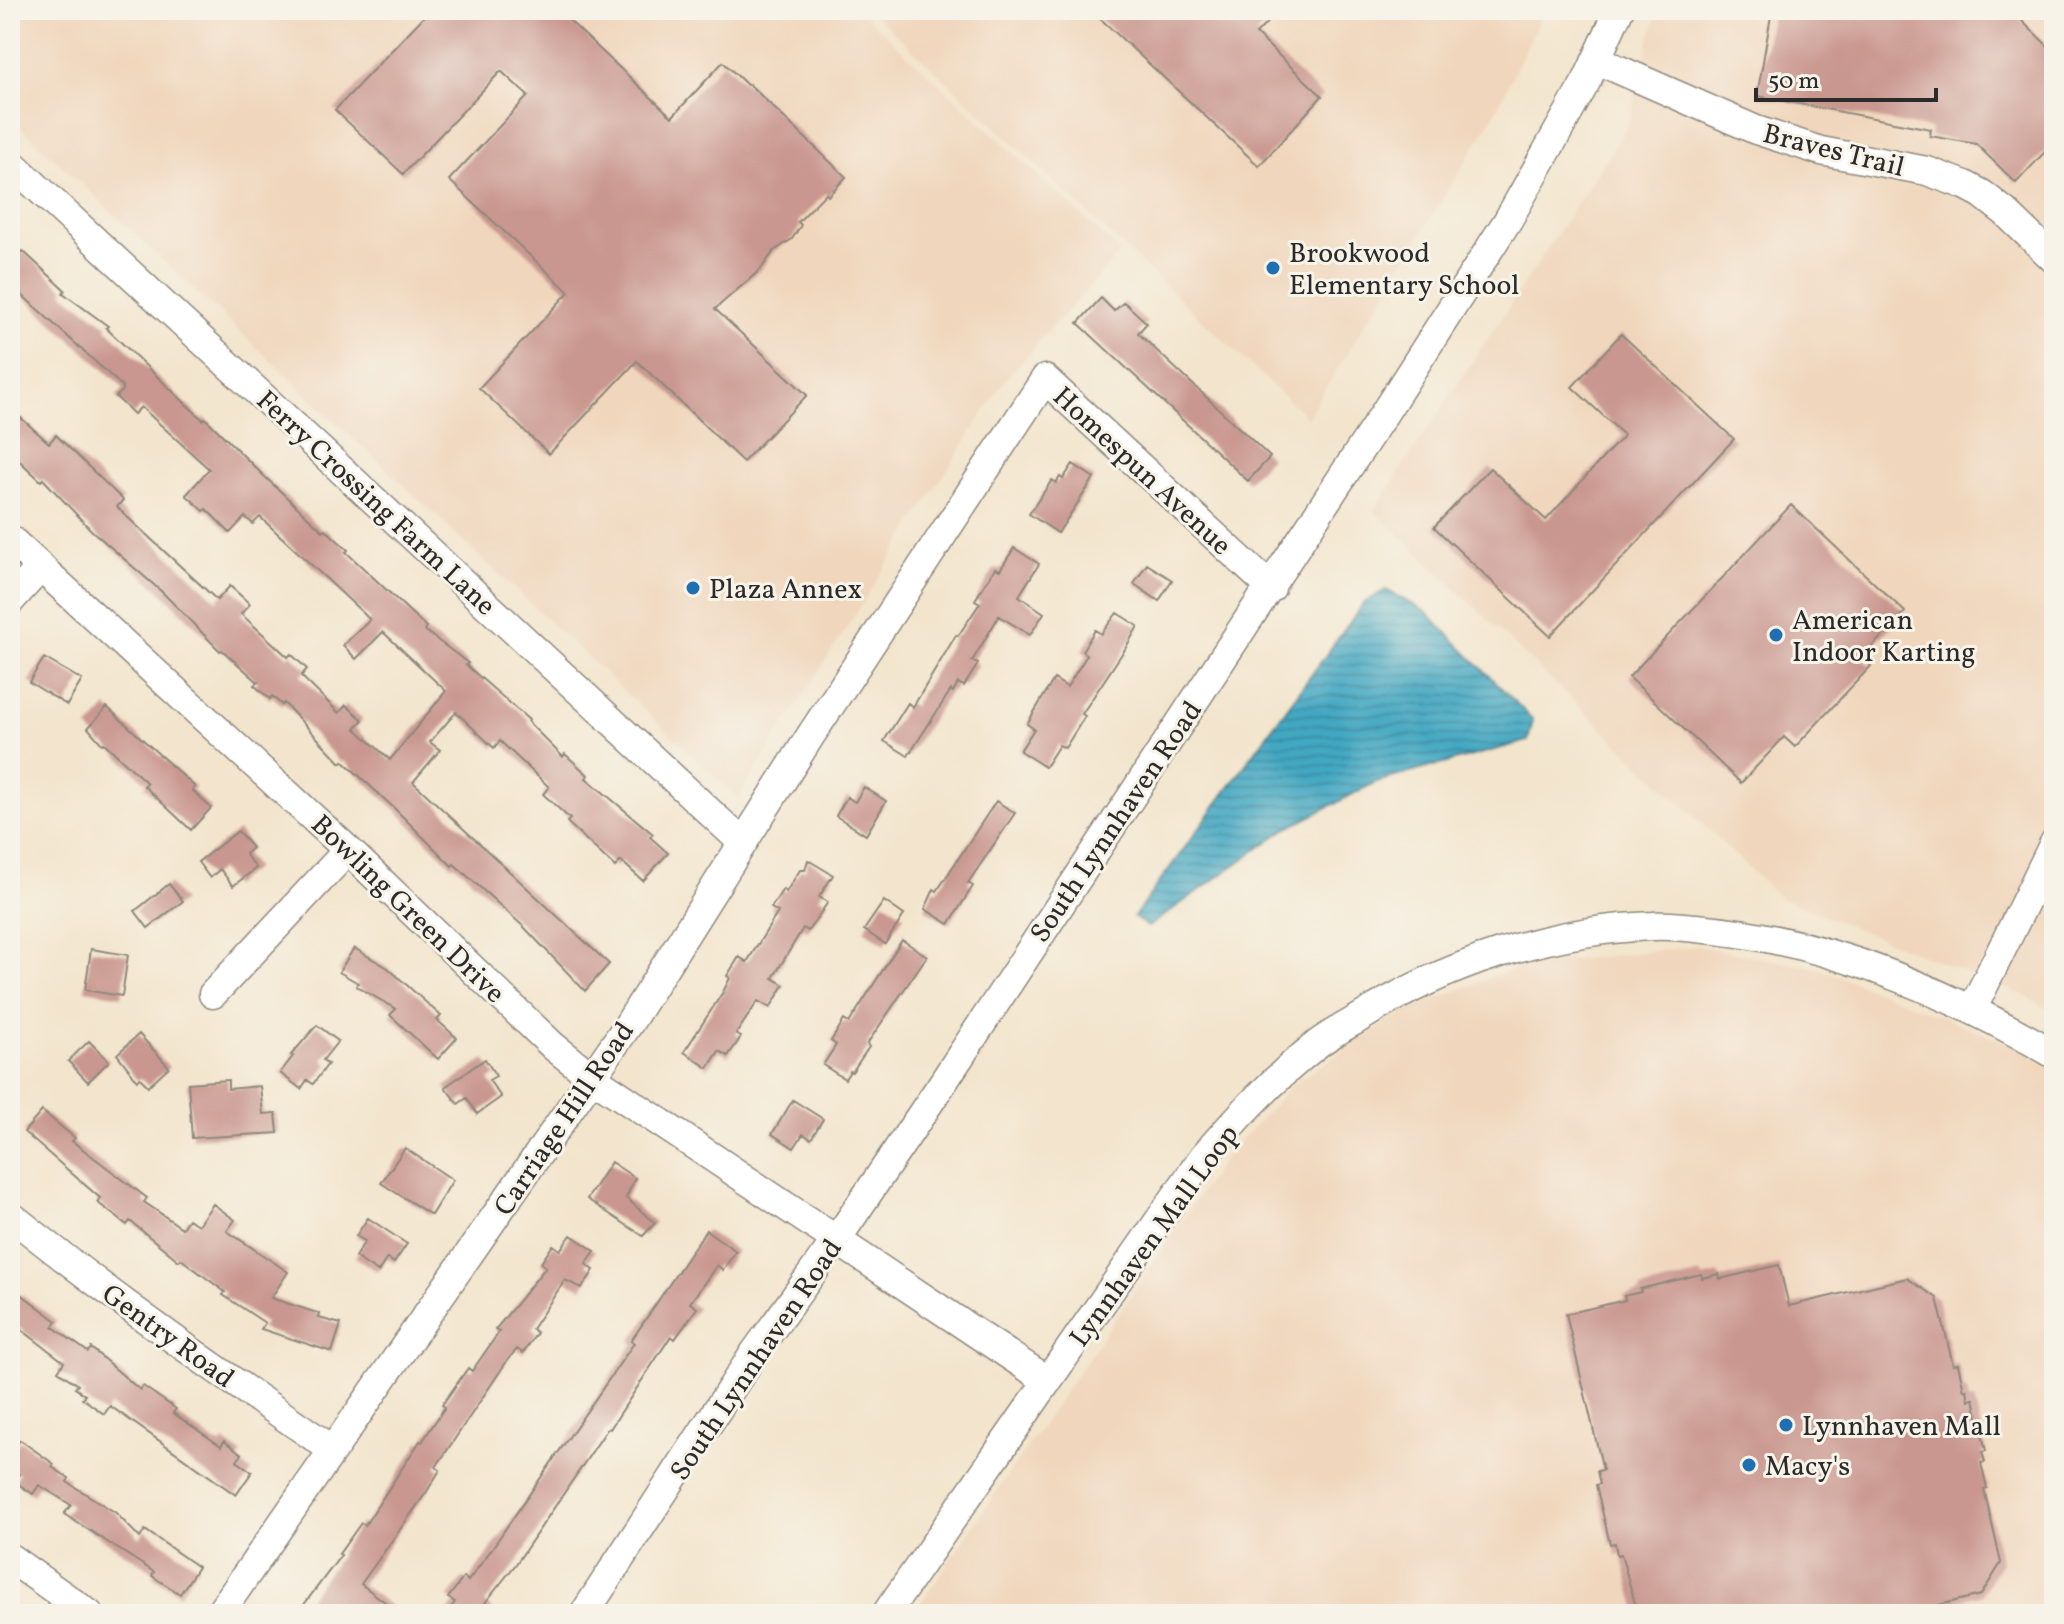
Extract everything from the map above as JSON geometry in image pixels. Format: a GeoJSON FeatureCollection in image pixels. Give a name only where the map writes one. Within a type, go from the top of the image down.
{"type":"FeatureCollection","features":[{"type":"Feature","properties":{"kind":"street","name":"South Lynnhaven Road"},"geometry":{"type":"LineString","coordinates":[[584,1614],[755,1352],[837,1239],[1271,588],[1508,220],[1597,60],[1619,10]]}},
{"type":"Feature","properties":{"kind":"street","name":"Braves Trail"},"geometry":{"type":"LineString","coordinates":[[1597,60],[1756,130],[1821,151],[1927,171],[1965,185],[2005,212],[2054,259]]}},
{"type":"Feature","properties":{"kind":"street","name":"Ferry Crossing Farm Lane"},"geometry":{"type":"LineString","coordinates":[[10,162],[743,843]]}},
{"type":"Feature","properties":{"kind":"street","name":"Homespun Avenue"},"geometry":{"type":"LineString","coordinates":[[892,613],[1045,379],[1271,588]]}},
{"type":"Feature","properties":{"kind":"street","name":"Bowling Green Drive"},"geometry":{"type":"LineString","coordinates":[[10,539],[348,850],[553,1046],[592,1077],[1048,1381]]}},
{"type":"Feature","properties":{"kind":"street"},"geometry":{"type":"LineString","coordinates":[[10,601],[41,567]]}},
{"type":"Feature","properties":{"kind":"street","name":"Carriage Hill Road"},"geometry":{"type":"LineString","coordinates":[[219,1614],[592,1077],[892,613]]}},
{"type":"Feature","properties":{"kind":"street"},"geometry":{"type":"LineString","coordinates":[[1972,1010],[2054,843]]}},
{"type":"Feature","properties":{"kind":"street"},"geometry":{"type":"LineString","coordinates":[[213,994],[348,850]]}},
{"type":"Feature","properties":{"kind":"street","name":"Lynnhaven Mall Loop"},"geometry":{"type":"LineString","coordinates":[[886,1614],[1203,1157],[1241,1113],[1318,1044],[1420,983],[1480,958],[1598,931],[1655,925],[1721,930],[1785,941],[1899,978],[1972,1010],[2054,1054]]}},
{"type":"Feature","properties":{"kind":"street","name":"Gentry Road"},"geometry":{"type":"LineString","coordinates":[[10,1215],[201,1360],[333,1450]]}},
{"type":"Feature","properties":{"kind":"street"},"geometry":{"type":"LineString","coordinates":[[10,1558],[89,1614]]}},
{"type":"Feature","properties":{"kind":"shaded area","name":"Plaza Annex"},"geometry":{"type":"Polygon","coordinates":[[[10,10],[859,10],[1121,252],[1006,378],[738,798],[10,117],[10,10]]]}},
{"type":"Feature","properties":{"kind":"shaded area","name":"Brookwood Elementary School"},"geometry":{"type":"Polygon","coordinates":[[[870,10],[1544,10],[1492,119],[1307,418],[870,10]]]}},
{"type":"Feature","properties":{"kind":"shaded area"},"geometry":{"type":"Polygon","coordinates":[[[1660,10],[2054,10],[2054,1013],[2030,998],[1780,898],[1374,511],[1628,126],[1650,36],[1660,10]]]}},
{"type":"Feature","properties":{"kind":"shaded area","name":"Lynnhaven Mall"},"geometry":{"type":"Polygon","coordinates":[[[1697,946],[1822,969],[2018,1047],[2054,1070],[2054,1614],[913,1614],[1225,1157],[1293,1084],[1401,1012],[1521,966],[1697,946]]]}},
{"type":"Feature","properties":{"kind":"water"},"geometry":{"type":"Polygon","coordinates":[[[1386,590],[1425,611],[1533,720],[1528,741],[1376,782],[1284,830],[1148,927],[1134,917],[1364,603],[1386,590]]]}},
{"type":"Feature","properties":{"kind":"building"},"geometry":{"type":"Polygon","coordinates":[[[430,10],[558,10],[672,117],[723,62],[846,177],[798,222],[801,225],[792,239],[774,251],[760,270],[715,309],[807,395],[743,462],[637,361],[549,454],[479,388],[569,292],[449,180],[528,96],[501,71],[403,174],[335,110],[430,10]]]}},
{"type":"Feature","properties":{"kind":"building"},"geometry":{"type":"Polygon","coordinates":[[[1091,10],[1279,10],[1256,34],[1322,96],[1259,166],[1091,10]]]}},
{"type":"Feature","properties":{"kind":"building"},"geometry":{"type":"Polygon","coordinates":[[[1772,10],[1972,10],[2019,18],[2054,52],[2054,142],[2016,183],[1976,144],[1930,136],[1931,129],[1757,96],[1772,10]]]}},
{"type":"Feature","properties":{"kind":"building"},"geometry":{"type":"Polygon","coordinates":[[[23,251],[65,290],[63,293],[108,326],[106,328],[203,420],[205,418],[323,531],[325,529],[348,550],[346,552],[426,627],[424,630],[468,663],[466,665],[529,720],[563,757],[565,754],[588,775],[586,778],[653,834],[650,837],[668,853],[643,881],[621,861],[615,867],[567,822],[570,819],[543,794],[549,787],[500,741],[494,748],[456,712],[430,742],[440,750],[413,782],[609,964],[585,991],[524,927],[454,864],[452,866],[343,761],[341,763],[284,703],[282,705],[272,696],[270,699],[254,685],[258,682],[220,651],[162,592],[91,530],[43,479],[41,481],[10,452],[10,430],[21,418],[49,443],[56,435],[123,500],[117,507],[217,600],[230,586],[250,604],[241,614],[288,657],[291,654],[307,669],[301,676],[339,713],[346,705],[363,720],[355,728],[390,760],[446,691],[383,632],[356,659],[343,645],[370,620],[362,612],[260,517],[253,524],[245,517],[230,533],[206,509],[204,511],[186,495],[209,469],[141,407],[134,414],[116,397],[123,390],[122,386],[10,284],[10,266],[23,251]]]}},
{"type":"Feature","properties":{"kind":"building"},"geometry":{"type":"Polygon","coordinates":[[[1101,298],[1114,311],[1124,302],[1147,323],[1138,333],[1270,457],[1248,481],[1078,323],[1101,298]]]}},
{"type":"Feature","properties":{"kind":"building"},"geometry":{"type":"Polygon","coordinates":[[[1621,334],[1734,439],[1550,636],[1434,527],[1490,468],[1546,520],[1624,435],[1572,387],[1621,334]]]}},
{"type":"Feature","properties":{"kind":"building"},"geometry":{"type":"Polygon","coordinates":[[[1073,464],[1094,478],[1058,533],[1029,514],[1052,480],[1056,483],[1060,477],[1063,479],[1073,464]]]}},
{"type":"Feature","properties":{"kind":"building","name":"American Indoor Karting"},"geometry":{"type":"Polygon","coordinates":[[[1791,505],[1905,612],[1862,657],[1871,666],[1795,747],[1784,737],[1741,783],[1629,677],[1791,505]]]}},
{"type":"Feature","properties":{"kind":"building"},"geometry":{"type":"Polygon","coordinates":[[[1014,548],[1039,564],[1019,596],[1044,613],[1030,635],[999,616],[972,661],[978,664],[964,686],[958,683],[953,692],[951,690],[908,756],[884,741],[908,703],[913,707],[956,635],[980,603],[975,600],[995,568],[1000,570],[1014,548]]]}},
{"type":"Feature","properties":{"kind":"building"},"geometry":{"type":"Polygon","coordinates":[[[1147,564],[1172,580],[1159,601],[1134,584],[1147,564]]]}},
{"type":"Feature","properties":{"kind":"building"},"geometry":{"type":"Polygon","coordinates":[[[1117,613],[1138,626],[1082,714],[1085,716],[1065,748],[1059,745],[1045,767],[1020,751],[1034,729],[1027,724],[1054,679],[1067,687],[1087,655],[1082,651],[1095,630],[1101,634],[1117,613]]]}},
{"type":"Feature","properties":{"kind":"building"},"geometry":{"type":"Polygon","coordinates":[[[44,658],[82,680],[67,705],[29,682],[44,658]]]}},
{"type":"Feature","properties":{"kind":"building"},"geometry":{"type":"Polygon","coordinates":[[[107,707],[195,787],[192,790],[211,808],[191,830],[144,786],[147,783],[88,728],[107,707]]]}},
{"type":"Feature","properties":{"kind":"building"},"geometry":{"type":"Polygon","coordinates":[[[864,787],[886,801],[866,835],[836,816],[847,797],[855,802],[864,787]]]}},
{"type":"Feature","properties":{"kind":"building"},"geometry":{"type":"Polygon","coordinates":[[[996,801],[1015,813],[968,883],[973,886],[949,924],[925,909],[934,889],[937,891],[996,801]]]}},
{"type":"Feature","properties":{"kind":"building"},"geometry":{"type":"Polygon","coordinates":[[[238,831],[252,848],[245,854],[256,868],[233,886],[220,869],[210,878],[198,862],[238,831]]]}},
{"type":"Feature","properties":{"kind":"building"},"geometry":{"type":"Polygon","coordinates":[[[808,860],[833,875],[819,897],[828,902],[808,931],[803,928],[773,978],[784,985],[770,1008],[758,1001],[736,1034],[741,1037],[728,1056],[719,1051],[708,1068],[684,1052],[723,992],[730,978],[727,976],[739,957],[747,962],[778,912],[771,908],[800,870],[805,870],[808,860]]]}},
{"type":"Feature","properties":{"kind":"building"},"geometry":{"type":"Polygon","coordinates":[[[169,884],[183,901],[148,928],[135,911],[169,884]]]}},
{"type":"Feature","properties":{"kind":"building"},"geometry":{"type":"Polygon","coordinates":[[[884,901],[904,915],[885,944],[864,930],[884,901]]]}},
{"type":"Feature","properties":{"kind":"building"},"geometry":{"type":"Polygon","coordinates":[[[902,940],[927,956],[845,1079],[823,1065],[836,1045],[831,1041],[844,1020],[849,1023],[902,940]]]}},
{"type":"Feature","properties":{"kind":"building"},"geometry":{"type":"Polygon","coordinates":[[[354,948],[388,968],[441,1016],[437,1020],[457,1038],[438,1059],[390,1015],[396,1009],[356,986],[358,983],[339,972],[354,948]]]}},
{"type":"Feature","properties":{"kind":"building"},"geometry":{"type":"Polygon","coordinates":[[[91,949],[128,955],[122,996],[85,990],[91,949]]]}},
{"type":"Feature","properties":{"kind":"building"},"geometry":{"type":"Polygon","coordinates":[[[317,1025],[338,1041],[323,1060],[328,1064],[313,1084],[307,1080],[301,1089],[280,1073],[317,1025]]]}},
{"type":"Feature","properties":{"kind":"building"},"geometry":{"type":"Polygon","coordinates":[[[139,1034],[169,1067],[148,1086],[140,1078],[137,1080],[117,1054],[139,1034]]]}},
{"type":"Feature","properties":{"kind":"building"},"geometry":{"type":"Polygon","coordinates":[[[89,1041],[109,1061],[88,1082],[68,1061],[89,1041]]]}},
{"type":"Feature","properties":{"kind":"building"},"geometry":{"type":"Polygon","coordinates":[[[485,1059],[496,1076],[489,1080],[501,1097],[477,1114],[467,1098],[458,1104],[445,1087],[485,1059]]]}},
{"type":"Feature","properties":{"kind":"building"},"geometry":{"type":"Polygon","coordinates":[[[228,1080],[228,1089],[260,1086],[263,1114],[276,1113],[278,1133],[192,1138],[188,1083],[228,1080]]]}},
{"type":"Feature","properties":{"kind":"building"},"geometry":{"type":"Polygon","coordinates":[[[793,1100],[823,1119],[811,1139],[803,1134],[794,1148],[772,1134],[793,1100]]]}},
{"type":"Feature","properties":{"kind":"building"},"geometry":{"type":"Polygon","coordinates":[[[42,1111],[75,1138],[72,1141],[147,1198],[144,1202],[182,1228],[188,1219],[198,1225],[213,1204],[235,1220],[227,1231],[288,1272],[271,1298],[341,1324],[332,1352],[261,1329],[265,1323],[223,1295],[225,1292],[181,1259],[179,1261],[130,1221],[127,1225],[97,1202],[100,1198],[24,1132],[42,1111]]]}},
{"type":"Feature","properties":{"kind":"building"},"geometry":{"type":"Polygon","coordinates":[[[405,1148],[453,1180],[431,1215],[381,1183],[405,1148]]]}},
{"type":"Feature","properties":{"kind":"building"},"geometry":{"type":"Polygon","coordinates":[[[611,1162],[635,1178],[626,1198],[655,1223],[643,1236],[587,1199],[611,1162]]]}},
{"type":"Feature","properties":{"kind":"building"},"geometry":{"type":"Polygon","coordinates":[[[368,1218],[407,1244],[394,1263],[387,1258],[378,1272],[355,1257],[365,1241],[356,1236],[368,1218]]]}},
{"type":"Feature","properties":{"kind":"building"},"geometry":{"type":"Polygon","coordinates":[[[706,1230],[736,1251],[723,1270],[717,1265],[690,1303],[697,1308],[675,1339],[671,1336],[516,1564],[485,1603],[496,1614],[446,1614],[455,1602],[448,1598],[464,1577],[468,1581],[486,1557],[634,1343],[631,1341],[706,1230]]]}},
{"type":"Feature","properties":{"kind":"building"},"geometry":{"type":"Polygon","coordinates":[[[571,1235],[595,1251],[586,1264],[594,1270],[582,1288],[565,1280],[532,1329],[537,1333],[523,1353],[517,1349],[509,1358],[436,1467],[440,1470],[426,1493],[361,1584],[401,1614],[297,1614],[361,1523],[365,1525],[445,1407],[442,1405],[468,1368],[472,1371],[499,1332],[495,1330],[546,1267],[541,1263],[553,1245],[560,1250],[571,1235]]]}},
{"type":"Feature","properties":{"kind":"building","name":"Lynnhaven Mall"},"geometry":{"type":"Polygon","coordinates":[[[1779,1265],[1789,1306],[1907,1278],[1937,1298],[1953,1365],[1958,1364],[1969,1400],[1974,1399],[1986,1451],[1982,1452],[1985,1462],[1981,1463],[1987,1488],[1984,1489],[2001,1563],[1981,1595],[1900,1614],[1638,1614],[1621,1554],[1617,1555],[1615,1543],[1610,1544],[1596,1485],[1600,1484],[1597,1471],[1603,1470],[1566,1314],[1625,1300],[1624,1296],[1641,1292],[1640,1289],[1701,1274],[1702,1278],[1719,1274],[1720,1279],[1779,1265]]]}},
{"type":"Feature","properties":{"kind":"building"},"geometry":{"type":"Polygon","coordinates":[[[21,1294],[57,1321],[53,1327],[88,1352],[91,1348],[140,1390],[143,1386],[176,1409],[173,1413],[221,1446],[224,1441],[242,1454],[237,1461],[252,1472],[236,1495],[110,1406],[104,1414],[82,1398],[85,1395],[75,1388],[78,1385],[58,1371],[64,1362],[10,1321],[10,1309],[21,1294]]]}},
{"type":"Feature","properties":{"kind":"building"},"geometry":{"type":"Polygon","coordinates":[[[20,1440],[54,1464],[52,1467],[69,1478],[67,1482],[116,1513],[140,1538],[145,1530],[198,1567],[180,1594],[152,1576],[154,1572],[64,1514],[71,1505],[39,1485],[33,1494],[14,1481],[19,1474],[10,1468],[10,1455],[20,1440]]]}},
{"type":"Feature","properties":{"kind":"place","name":"Brookwood Elementary School"},"geometry":{"type":"Point","coordinates":[1273,268]}},
{"type":"Feature","properties":{"kind":"place","name":"Plaza Annex"},"geometry":{"type":"Point","coordinates":[693,588]}},
{"type":"Feature","properties":{"kind":"place","name":"American Indoor Karting"},"geometry":{"type":"Point","coordinates":[1776,635]}},
{"type":"Feature","properties":{"kind":"place","name":"Lynnhaven Mall"},"geometry":{"type":"Point","coordinates":[1786,1425]}},
{"type":"Feature","properties":{"kind":"place","name":"Macy's"},"geometry":{"type":"Point","coordinates":[1749,1465]}}]}
